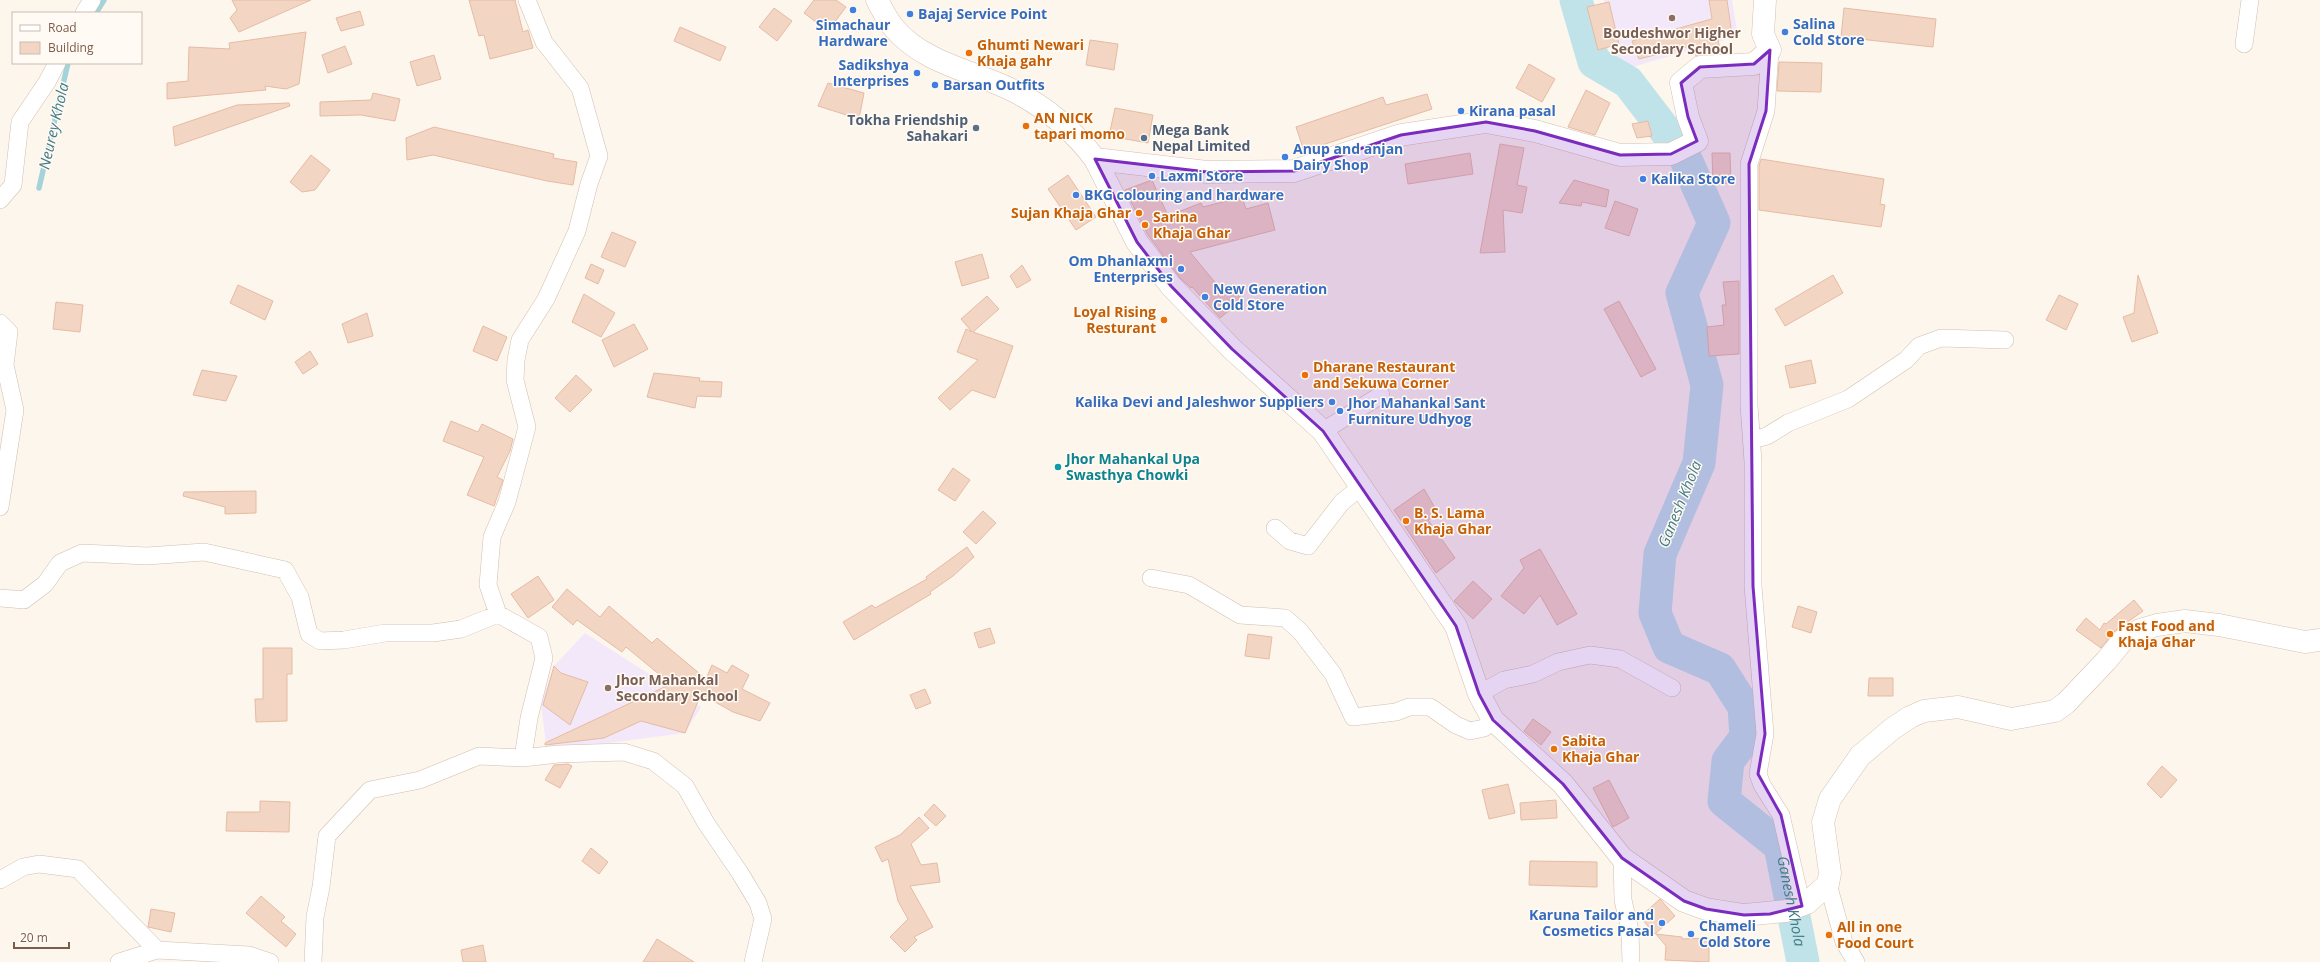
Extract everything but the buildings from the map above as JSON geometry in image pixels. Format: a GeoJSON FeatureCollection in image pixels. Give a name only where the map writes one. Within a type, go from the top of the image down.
{"type":"FeatureCollection","features":[{"type":"Feature","properties":{"kind":"main road"},"geometry":{"type":"LineString","coordinates":[[877,0],[894,28],[909,42],[930,56],[1014,92],[1061,121],[1095,159],[1137,242],[1171,286],[1232,348],[1323,431],[1456,626],[1479,694],[1493,720],[1562,784],[1622,858],[1684,901],[1706,909],[1744,914],[1794,909],[1828,884],[1830,873],[1824,822],[1830,799],[1860,756],[1910,717],[1924,711],[1958,707],[2012,719],[2055,711],[2066,703],[2106,661],[2124,639],[2140,630],[2157,625],[2185,621],[2219,624],[2305,642],[2320,640]]}},
{"type":"Feature","properties":{"kind":"main road"},"geometry":{"type":"LineString","coordinates":[[1095,159],[1206,172],[1294,171],[1402,135],[1486,122],[1536,131],[1620,155],[1671,154],[1697,141],[1688,117],[1681,83],[1700,67],[1754,64],[1770,50],[1763,34],[1765,0]]}},
{"type":"Feature","properties":{"kind":"street"},"geometry":{"type":"LineString","coordinates":[[85,12],[92,0]]}},
{"type":"Feature","properties":{"kind":"street"},"geometry":{"type":"LineString","coordinates":[[523,758],[529,718],[544,658],[539,637],[498,614],[488,585],[492,536],[507,502],[527,427],[515,380],[516,360],[520,340],[546,299],[578,231],[589,184],[600,156],[580,88],[544,42],[527,0]]}},
{"type":"Feature","properties":{"kind":"street"},"geometry":{"type":"LineString","coordinates":[[2244,44],[2250,0]]}},
{"type":"Feature","properties":{"kind":"street"},"geometry":{"type":"LineString","coordinates":[[1770,50],[1766,111],[1749,164],[1749,331],[1752,440],[1753,586],[1765,734],[1758,774],[1762,785],[1781,815],[1794,909]]}},
{"type":"Feature","properties":{"kind":"street"},"geometry":{"type":"LineString","coordinates":[[0,200],[13,185],[20,122],[47,82],[56,64]]}},
{"type":"Feature","properties":{"kind":"street"},"geometry":{"type":"LineString","coordinates":[[0,323],[9,332],[5,365],[15,410],[0,507]]}},
{"type":"Feature","properties":{"kind":"street"},"geometry":{"type":"LineString","coordinates":[[1752,440],[1767,436],[1788,423],[1848,399],[1906,360],[1919,346],[1941,338],[2005,340]]}},
{"type":"Feature","properties":{"kind":"street"},"geometry":{"type":"LineString","coordinates":[[1323,431],[1381,395]]}},
{"type":"Feature","properties":{"kind":"street"},"geometry":{"type":"LineString","coordinates":[[1276,528],[1290,541],[1308,546],[1342,502],[1361,487]]}},
{"type":"Feature","properties":{"kind":"street"},"geometry":{"type":"LineString","coordinates":[[0,598],[24,600],[45,584],[60,563],[82,553],[147,556],[204,552],[285,570],[300,597],[309,634],[320,641],[344,640],[385,633],[433,633],[461,629],[498,614]]}},
{"type":"Feature","properties":{"kind":"street"},"geometry":{"type":"LineString","coordinates":[[1151,578],[1190,586],[1240,615],[1285,618],[1304,635],[1333,674],[1353,717],[1396,712],[1409,707],[1430,707],[1456,726],[1470,731],[1484,728],[1493,720]]}},
{"type":"Feature","properties":{"kind":"street"},"geometry":{"type":"LineString","coordinates":[[1479,694],[1504,680],[1534,674],[1558,662],[1590,655],[1620,659],[1672,688]]}},
{"type":"Feature","properties":{"kind":"street"},"geometry":{"type":"LineString","coordinates":[[313,962],[315,917],[321,887],[327,836],[370,790],[420,780],[479,756],[523,758],[558,754],[624,752],[653,761],[685,786],[706,823],[758,903],[762,919],[753,962]]}},
{"type":"Feature","properties":{"kind":"street"},"geometry":{"type":"LineString","coordinates":[[1622,858],[1623,900],[1630,931],[1631,962]]}},
{"type":"Feature","properties":{"kind":"street"},"geometry":{"type":"LineString","coordinates":[[0,880],[23,867],[39,864],[78,869],[156,950]]}},
{"type":"Feature","properties":{"kind":"street"},"geometry":{"type":"LineString","coordinates":[[1828,884],[1844,942],[1856,962]]}},
{"type":"Feature","properties":{"kind":"street"},"geometry":{"type":"LineString","coordinates":[[119,962],[156,950],[249,955],[270,962]]}},
{"type":"Feature","properties":{"kind":"highlighted area"},"geometry":{"type":"Polygon","coordinates":[[[1770,50],[1766,111],[1749,164],[1753,586],[1765,734],[1758,774],[1781,815],[1802,906],[1770,914],[1744,915],[1706,909],[1684,901],[1622,858],[1563,784],[1493,720],[1479,694],[1456,626],[1323,431],[1232,349],[1171,286],[1137,242],[1095,159],[1207,172],[1294,171],[1401,135],[1486,122],[1535,131],[1620,155],[1671,154],[1697,141],[1688,117],[1681,83],[1700,67],[1754,64],[1770,50]]]}},
{"type":"Feature","properties":{"kind":"shaded area","name":"Boudeshwor Higher Secondary School"},"geometry":{"type":"Polygon","coordinates":[[[1604,0],[1732,0],[1738,36],[1619,71],[1604,0]]]}},
{"type":"Feature","properties":{"kind":"shaded area","name":"Jhor Mahankal Secondary School"},"geometry":{"type":"Polygon","coordinates":[[[585,633],[701,707],[685,733],[552,749],[546,744],[541,704],[554,666],[585,633]]]}},
{"type":"Feature","properties":{"kind":"waterway","name":"Neurey Khola"},"geometry":{"type":"LineString","coordinates":[[97,12],[104,0]]}},
{"type":"Feature","properties":{"kind":"waterway","name":"Ganesh Khola"},"geometry":{"type":"LineString","coordinates":[[1576,0],[1594,62],[1628,82],[1684,155],[1714,223],[1682,293],[1707,385],[1699,463],[1660,554],[1655,613],[1669,647],[1720,669],[1744,707],[1746,737],[1728,761],[1724,801],[1780,846],[1803,962]]}},
{"type":"Feature","properties":{"kind":"waterway","name":"Neurey Khola"},"geometry":{"type":"LineString","coordinates":[[39,188],[68,64]]}},
{"type":"Feature","properties":{"kind":"place","name":"Simachaur Hardware"},"geometry":{"type":"Point","coordinates":[853,10]}},
{"type":"Feature","properties":{"kind":"place","name":"Bajaj Service Point"},"geometry":{"type":"Point","coordinates":[910,14]}},
{"type":"Feature","properties":{"kind":"place","name":"Boudeshwor Higher Secondary School"},"geometry":{"type":"Point","coordinates":[1672,18]}},
{"type":"Feature","properties":{"kind":"place","name":"Salina Cold Store"},"geometry":{"type":"Point","coordinates":[1785,32]}},
{"type":"Feature","properties":{"kind":"place","name":"Ghumti Newari Khaja gahr"},"geometry":{"type":"Point","coordinates":[969,53]}},
{"type":"Feature","properties":{"kind":"place","name":"Sadikshya Interprises"},"geometry":{"type":"Point","coordinates":[917,73]}},
{"type":"Feature","properties":{"kind":"place","name":"Barsan Outfits"},"geometry":{"type":"Point","coordinates":[935,85]}},
{"type":"Feature","properties":{"kind":"place","name":"Kirana pasal"},"geometry":{"type":"Point","coordinates":[1461,111]}},
{"type":"Feature","properties":{"kind":"place","name":"AN NICK tapari momo"},"geometry":{"type":"Point","coordinates":[1026,126]}},
{"type":"Feature","properties":{"kind":"place","name":"Tokha Friendship Sahakari"},"geometry":{"type":"Point","coordinates":[976,128]}},
{"type":"Feature","properties":{"kind":"place","name":"Mega Bank Nepal Limited"},"geometry":{"type":"Point","coordinates":[1144,138]}},
{"type":"Feature","properties":{"kind":"place","name":"Anup and anjan Dairy Shop"},"geometry":{"type":"Point","coordinates":[1285,157]}},
{"type":"Feature","properties":{"kind":"place","name":"Laxmi Store"},"geometry":{"type":"Point","coordinates":[1152,176]}},
{"type":"Feature","properties":{"kind":"place","name":"Kalika Store"},"geometry":{"type":"Point","coordinates":[1643,179]}},
{"type":"Feature","properties":{"kind":"place","name":"BKG colouring and hardware"},"geometry":{"type":"Point","coordinates":[1076,195]}},
{"type":"Feature","properties":{"kind":"place","name":"Sujan Khaja Ghar"},"geometry":{"type":"Point","coordinates":[1139,213]}},
{"type":"Feature","properties":{"kind":"place","name":"Sarina Khaja Ghar"},"geometry":{"type":"Point","coordinates":[1145,225]}},
{"type":"Feature","properties":{"kind":"place","name":"Om Dhanlaxmi Enterprises"},"geometry":{"type":"Point","coordinates":[1181,269]}},
{"type":"Feature","properties":{"kind":"place","name":"New Generation Cold Store"},"geometry":{"type":"Point","coordinates":[1205,297]}},
{"type":"Feature","properties":{"kind":"place","name":"Loyal Rising Resturant"},"geometry":{"type":"Point","coordinates":[1164,320]}},
{"type":"Feature","properties":{"kind":"place","name":"Dharane Restaurant and Sekuwa Corner"},"geometry":{"type":"Point","coordinates":[1305,375]}},
{"type":"Feature","properties":{"kind":"place","name":"Kalika Devi and Jaleshwor Suppliers"},"geometry":{"type":"Point","coordinates":[1332,402]}},
{"type":"Feature","properties":{"kind":"place","name":"Jhor Mahankal Sant Furniture Udhyog"},"geometry":{"type":"Point","coordinates":[1340,411]}},
{"type":"Feature","properties":{"kind":"place","name":"Jhor Mahankal Upa Swasthya Chowki"},"geometry":{"type":"Point","coordinates":[1058,467]}},
{"type":"Feature","properties":{"kind":"place","name":"B. S. Lama Khaja Ghar"},"geometry":{"type":"Point","coordinates":[1406,521]}},
{"type":"Feature","properties":{"kind":"place","name":"Fast Food and Khaja Ghar"},"geometry":{"type":"Point","coordinates":[2110,634]}},
{"type":"Feature","properties":{"kind":"place","name":"Jhor Mahankal Secondary School"},"geometry":{"type":"Point","coordinates":[608,688]}},
{"type":"Feature","properties":{"kind":"place","name":"Sabita Khaja Ghar"},"geometry":{"type":"Point","coordinates":[1554,749]}},
{"type":"Feature","properties":{"kind":"place","name":"Karuna Tailor and Cosmetics Pasal"},"geometry":{"type":"Point","coordinates":[1662,923]}},
{"type":"Feature","properties":{"kind":"place","name":"Chameli Cold Store"},"geometry":{"type":"Point","coordinates":[1691,934]}},
{"type":"Feature","properties":{"kind":"place","name":"All in one Food Court"},"geometry":{"type":"Point","coordinates":[1829,935]}}]}
